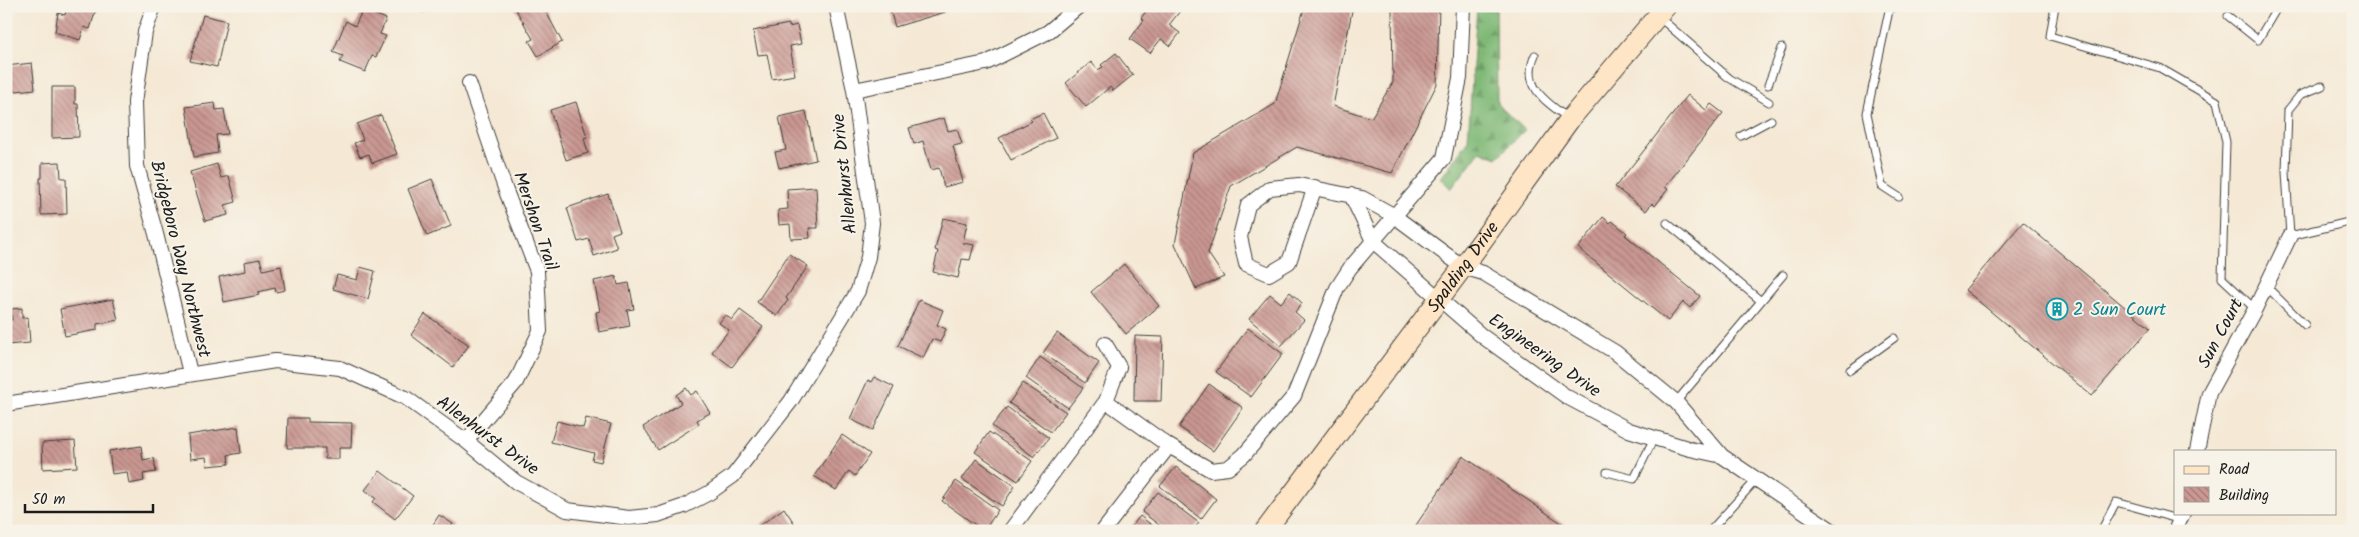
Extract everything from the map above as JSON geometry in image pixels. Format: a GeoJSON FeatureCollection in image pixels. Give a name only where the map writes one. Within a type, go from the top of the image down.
{"type":"FeatureCollection","features":[{"type":"Feature","properties":{"kind":"main road","name":"Spalding Drive"},"geometry":{"type":"LineString","coordinates":[[1265,531],[1463,267],[1570,119],[1662,11]]}},
{"type":"Feature","properties":{"kind":"street","name":"Bridgeboro Way Northwest"},"geometry":{"type":"LineString","coordinates":[[154,6],[145,32],[135,102],[137,166],[156,234],[190,373]]}},
{"type":"Feature","properties":{"kind":"street","name":"Allenhurst Drive"},"geometry":{"type":"LineString","coordinates":[[6,404],[190,373],[275,361],[340,368],[406,398],[466,441],[516,482],[567,510],[629,518],[658,515],[684,506],[709,493],[733,476],[791,401],[858,291],[868,257],[872,224],[854,90],[836,6]]}},
{"type":"Feature","properties":{"kind":"street"},"geometry":{"type":"LineString","coordinates":[[854,90],[986,63],[1048,32],[1079,6]]}},
{"type":"Feature","properties":{"kind":"street"},"geometry":{"type":"LineString","coordinates":[[1106,401],[1170,446],[1211,470],[1228,468],[1244,455],[1294,396],[1337,288],[1350,268],[1393,215],[1444,158],[1460,78],[1464,6]]}},
{"type":"Feature","properties":{"kind":"street","name":"Mershon Trail"},"geometry":{"type":"LineString","coordinates":[[466,441],[516,382],[540,331],[536,271],[469,83]]}},
{"type":"Feature","properties":{"kind":"street","name":"Engineering Drive"},"geometry":{"type":"LineString","coordinates":[[1315,187],[1288,262],[1269,274],[1246,264],[1240,237],[1248,205],[1270,188],[1299,185],[1315,187],[1362,198],[1393,215],[1463,267],[1483,274],[1615,352],[1676,402],[1722,456],[1833,531]]}},
{"type":"Feature","properties":{"kind":"street"},"geometry":{"type":"LineString","coordinates":[[1351,195],[1373,241]]}},
{"type":"Feature","properties":{"kind":"street","name":"Sun Court"},"geometry":{"type":"LineString","coordinates":[[2197,450],[2209,393],[2255,309],[2290,236]]}},
{"type":"Feature","properties":{"kind":"street","name":"Engineering Drive"},"geometry":{"type":"LineString","coordinates":[[1373,241],[1482,336],[1567,397],[1629,430],[1722,456]]}},
{"type":"Feature","properties":{"kind":"street"},"geometry":{"type":"LineString","coordinates":[[1010,531],[1106,401],[1119,367],[1105,344]]}},
{"type":"Feature","properties":{"kind":"street"},"geometry":{"type":"LineString","coordinates":[[1103,531],[1170,446]]}},
{"type":"Feature","properties":{"kind":"lane"},"geometry":{"type":"LineString","coordinates":[[1890,6],[1867,113],[1882,186],[1899,197]]}},
{"type":"Feature","properties":{"kind":"lane"},"geometry":{"type":"LineString","coordinates":[[2055,6],[2050,36],[2160,68],[2217,101],[2226,142],[2222,278],[2255,309]]}},
{"type":"Feature","properties":{"kind":"lane"},"geometry":{"type":"LineString","coordinates":[[2228,16],[2258,40],[2278,6]]}},
{"type":"Feature","properties":{"kind":"lane"},"geometry":{"type":"LineString","coordinates":[[1662,11],[1729,78],[1769,102]]}},
{"type":"Feature","properties":{"kind":"lane"},"geometry":{"type":"LineString","coordinates":[[1768,85],[1782,48]]}},
{"type":"Feature","properties":{"kind":"lane"},"geometry":{"type":"LineString","coordinates":[[1535,56],[1530,66],[1531,82],[1541,96],[1570,119]]}},
{"type":"Feature","properties":{"kind":"lane"},"geometry":{"type":"LineString","coordinates":[[2322,86],[2300,95],[2288,110],[2286,172],[2290,236],[2353,221]]}},
{"type":"Feature","properties":{"kind":"lane"},"geometry":{"type":"LineString","coordinates":[[1741,136],[1771,120]]}},
{"type":"Feature","properties":{"kind":"lane"},"geometry":{"type":"LineString","coordinates":[[1667,223],[1761,301]]}},
{"type":"Feature","properties":{"kind":"lane"},"geometry":{"type":"LineString","coordinates":[[1676,402],[1783,275]]}},
{"type":"Feature","properties":{"kind":"lane"},"geometry":{"type":"LineString","coordinates":[[2266,286],[2304,326]]}},
{"type":"Feature","properties":{"kind":"lane"},"geometry":{"type":"LineString","coordinates":[[1850,370],[1894,338]]}},
{"type":"Feature","properties":{"kind":"lane"},"geometry":{"type":"LineString","coordinates":[[1607,472],[1634,478],[1654,438]]}},
{"type":"Feature","properties":{"kind":"lane"},"geometry":{"type":"LineString","coordinates":[[1710,531],[1757,479]]}},
{"type":"Feature","properties":{"kind":"lane"},"geometry":{"type":"LineString","coordinates":[[2101,531],[2116,502],[2180,521]]}},
{"type":"Feature","properties":{"kind":"green space"},"geometry":{"type":"Polygon","coordinates":[[[1477,6],[1496,6],[1497,104],[1525,130],[1497,158],[1480,151],[1451,189],[1441,178],[1468,140],[1477,6]]]}},
{"type":"Feature","properties":{"kind":"building"},"geometry":{"type":"Polygon","coordinates":[[[67,6],[97,6],[90,29],[84,27],[80,40],[55,32],[58,13],[65,15],[67,6]]]}},
{"type":"Feature","properties":{"kind":"building"},"geometry":{"type":"Polygon","coordinates":[[[417,6],[443,6],[443,7],[417,11],[417,6]]]}},
{"type":"Feature","properties":{"kind":"building"},"geometry":{"type":"Polygon","coordinates":[[[518,6],[543,6],[562,42],[538,56],[529,41],[533,39],[515,8],[518,6]]]}},
{"type":"Feature","properties":{"kind":"building"},"geometry":{"type":"Polygon","coordinates":[[[889,6],[943,6],[945,12],[895,27],[889,6]]]}},
{"type":"Feature","properties":{"kind":"building"},"geometry":{"type":"Polygon","coordinates":[[[1150,6],[1174,6],[1180,11],[1169,25],[1180,33],[1170,46],[1161,39],[1150,53],[1130,39],[1144,20],[1141,18],[1150,6]]]}},
{"type":"Feature","properties":{"kind":"building"},"geometry":{"type":"Polygon","coordinates":[[[1305,6],[1353,6],[1333,106],[1371,118],[1393,82],[1392,6],[1439,6],[1437,84],[1392,173],[1297,147],[1231,186],[1208,253],[1224,277],[1196,289],[1175,244],[1193,153],[1275,104],[1305,6]]]}},
{"type":"Feature","properties":{"kind":"building"},"geometry":{"type":"Polygon","coordinates":[[[363,9],[386,19],[380,34],[386,36],[376,57],[372,56],[365,72],[340,62],[343,56],[333,52],[346,21],[355,26],[363,9]]]}},
{"type":"Feature","properties":{"kind":"building"},"geometry":{"type":"Polygon","coordinates":[[[203,15],[227,21],[217,67],[190,61],[203,15]]]}},
{"type":"Feature","properties":{"kind":"building"},"geometry":{"type":"Polygon","coordinates":[[[789,24],[789,27],[797,25],[801,44],[790,46],[795,75],[772,79],[767,54],[758,55],[753,31],[789,24]]]}},
{"type":"Feature","properties":{"kind":"building"},"geometry":{"type":"Polygon","coordinates":[[[1116,53],[1133,75],[1113,91],[1110,87],[1086,107],[1066,83],[1091,62],[1098,70],[1103,67],[1101,65],[1116,53]]]}},
{"type":"Feature","properties":{"kind":"building"},"geometry":{"type":"Polygon","coordinates":[[[32,63],[35,89],[6,92],[6,66],[32,63]]]}},
{"type":"Feature","properties":{"kind":"building"},"geometry":{"type":"Polygon","coordinates":[[[52,87],[75,87],[75,104],[78,104],[79,137],[52,138],[52,87]]]}},
{"type":"Feature","properties":{"kind":"building"},"geometry":{"type":"Polygon","coordinates":[[[1688,95],[1706,110],[1711,104],[1723,113],[1665,187],[1668,189],[1655,206],[1652,203],[1646,211],[1615,187],[1688,95]]]}},
{"type":"Feature","properties":{"kind":"building"},"geometry":{"type":"Polygon","coordinates":[[[576,102],[587,137],[584,138],[588,153],[566,160],[550,110],[576,102]]]}},
{"type":"Feature","properties":{"kind":"building"},"geometry":{"type":"Polygon","coordinates":[[[215,103],[216,110],[224,109],[228,134],[216,135],[218,153],[194,157],[186,107],[215,103]]]}},
{"type":"Feature","properties":{"kind":"building"},"geometry":{"type":"Polygon","coordinates":[[[806,111],[816,160],[779,168],[775,152],[786,150],[779,117],[806,111]]]}},
{"type":"Feature","properties":{"kind":"building"},"geometry":{"type":"Polygon","coordinates":[[[1043,113],[1056,138],[1011,160],[999,138],[1032,121],[1030,119],[1043,113]]]}},
{"type":"Feature","properties":{"kind":"building"},"geometry":{"type":"Polygon","coordinates":[[[381,115],[397,154],[372,163],[369,154],[360,157],[354,143],[363,140],[357,124],[381,115]]]}},
{"type":"Feature","properties":{"kind":"building"},"geometry":{"type":"Polygon","coordinates":[[[944,118],[948,131],[957,129],[962,144],[953,146],[963,182],[944,187],[939,168],[931,170],[923,141],[914,144],[909,128],[944,118]]]}},
{"type":"Feature","properties":{"kind":"building"},"geometry":{"type":"Polygon","coordinates":[[[60,162],[61,178],[66,178],[67,214],[41,215],[40,178],[42,178],[42,163],[60,162]]]}},
{"type":"Feature","properties":{"kind":"building"},"geometry":{"type":"Polygon","coordinates":[[[217,164],[221,178],[229,176],[236,202],[225,205],[228,215],[205,221],[190,172],[217,164]]]}},
{"type":"Feature","properties":{"kind":"building"},"geometry":{"type":"Polygon","coordinates":[[[432,179],[451,226],[427,236],[408,189],[432,179]]]}},
{"type":"Feature","properties":{"kind":"building"},"geometry":{"type":"Polygon","coordinates":[[[816,187],[818,228],[809,228],[810,238],[791,239],[790,224],[779,225],[778,210],[788,209],[787,189],[816,187]]]}},
{"type":"Feature","properties":{"kind":"building"},"geometry":{"type":"Polygon","coordinates":[[[608,194],[620,231],[612,234],[617,248],[594,256],[589,239],[578,242],[567,208],[608,194]]]}},
{"type":"Feature","properties":{"kind":"building"},"geometry":{"type":"Polygon","coordinates":[[[1603,217],[1610,223],[1612,221],[1627,233],[1625,235],[1700,296],[1690,308],[1683,302],[1668,321],[1578,248],[1603,217]]]}},
{"type":"Feature","properties":{"kind":"building"},"geometry":{"type":"Polygon","coordinates":[[[943,218],[967,223],[963,243],[974,245],[970,260],[962,259],[958,278],[933,272],[938,251],[935,250],[943,218]]]}},
{"type":"Feature","properties":{"kind":"building","name":"2 Sun Court"},"geometry":{"type":"Polygon","coordinates":[[[2023,222],[2150,328],[2092,396],[1965,290],[2023,222]]]}},
{"type":"Feature","properties":{"kind":"building"},"geometry":{"type":"Polygon","coordinates":[[[789,254],[808,266],[786,298],[788,300],[777,316],[757,302],[789,254]]]}},
{"type":"Feature","properties":{"kind":"building"},"geometry":{"type":"Polygon","coordinates":[[[260,259],[263,270],[281,266],[285,290],[276,292],[275,288],[258,292],[259,295],[224,302],[219,277],[245,271],[244,262],[260,259]]]}},
{"type":"Feature","properties":{"kind":"building"},"geometry":{"type":"Polygon","coordinates":[[[1124,264],[1159,306],[1126,334],[1091,292],[1124,264]]]}},
{"type":"Feature","properties":{"kind":"building"},"geometry":{"type":"Polygon","coordinates":[[[360,267],[375,271],[368,299],[333,289],[337,275],[357,280],[360,267]]]}},
{"type":"Feature","properties":{"kind":"building"},"geometry":{"type":"Polygon","coordinates":[[[616,276],[618,285],[629,283],[634,309],[627,310],[630,326],[599,332],[596,312],[600,311],[594,281],[616,276]]]}},
{"type":"Feature","properties":{"kind":"building"},"geometry":{"type":"Polygon","coordinates":[[[1290,292],[1302,303],[1295,312],[1304,320],[1281,346],[1249,319],[1270,294],[1281,303],[1290,292]]]}},
{"type":"Feature","properties":{"kind":"building"},"geometry":{"type":"Polygon","coordinates":[[[113,299],[118,320],[97,324],[97,330],[65,336],[60,309],[113,299]]]}},
{"type":"Feature","properties":{"kind":"building"},"geometry":{"type":"Polygon","coordinates":[[[919,300],[943,310],[937,325],[946,329],[940,342],[932,339],[923,358],[898,346],[919,300]]]}},
{"type":"Feature","properties":{"kind":"building"},"geometry":{"type":"Polygon","coordinates":[[[22,308],[22,318],[28,317],[30,343],[6,345],[6,320],[12,320],[11,309],[22,308]]]}},
{"type":"Feature","properties":{"kind":"building"},"geometry":{"type":"Polygon","coordinates":[[[740,310],[763,327],[732,367],[712,352],[729,330],[719,323],[725,315],[732,320],[740,310]]]}},
{"type":"Feature","properties":{"kind":"building"},"geometry":{"type":"Polygon","coordinates":[[[425,314],[469,345],[453,367],[411,335],[425,314]]]}},
{"type":"Feature","properties":{"kind":"building"},"geometry":{"type":"Polygon","coordinates":[[[1248,328],[1283,354],[1251,397],[1216,372],[1248,328]]]}},
{"type":"Feature","properties":{"kind":"building"},"geometry":{"type":"Polygon","coordinates":[[[1057,333],[1099,363],[1085,383],[1043,353],[1057,333]]]}},
{"type":"Feature","properties":{"kind":"building"},"geometry":{"type":"Polygon","coordinates":[[[1135,336],[1163,337],[1161,401],[1134,401],[1135,336]]]}},
{"type":"Feature","properties":{"kind":"building"},"geometry":{"type":"Polygon","coordinates":[[[1040,357],[1083,388],[1068,408],[1026,378],[1040,357]]]}},
{"type":"Feature","properties":{"kind":"building"},"geometry":{"type":"Polygon","coordinates":[[[874,377],[894,387],[873,430],[850,419],[868,380],[871,382],[874,377]]]}},
{"type":"Feature","properties":{"kind":"building"},"geometry":{"type":"Polygon","coordinates":[[[1023,383],[1066,412],[1051,432],[1009,403],[1023,383]]]}},
{"type":"Feature","properties":{"kind":"building"},"geometry":{"type":"Polygon","coordinates":[[[1209,384],[1243,408],[1213,451],[1179,427],[1209,384]]]}},
{"type":"Feature","properties":{"kind":"building"},"geometry":{"type":"Polygon","coordinates":[[[686,388],[691,395],[697,391],[710,413],[697,420],[699,424],[658,450],[643,427],[681,403],[676,395],[686,388]]]}},
{"type":"Feature","properties":{"kind":"building"},"geometry":{"type":"Polygon","coordinates":[[[1007,407],[1049,438],[1034,457],[992,426],[1007,407]]]}},
{"type":"Feature","properties":{"kind":"building"},"geometry":{"type":"Polygon","coordinates":[[[288,418],[308,418],[308,422],[352,423],[351,448],[339,448],[339,459],[325,459],[325,448],[287,448],[288,418]]]}},
{"type":"Feature","properties":{"kind":"building"},"geometry":{"type":"Polygon","coordinates":[[[586,418],[611,424],[601,462],[592,460],[594,453],[551,442],[557,421],[583,428],[586,418]]]}},
{"type":"Feature","properties":{"kind":"building"},"geometry":{"type":"Polygon","coordinates":[[[238,427],[241,453],[228,455],[229,464],[207,466],[206,457],[190,459],[188,435],[238,427]]]}},
{"type":"Feature","properties":{"kind":"building"},"geometry":{"type":"Polygon","coordinates":[[[989,432],[1032,461],[1018,481],[975,452],[989,432]]]}},
{"type":"Feature","properties":{"kind":"building"},"geometry":{"type":"Polygon","coordinates":[[[842,435],[870,454],[855,476],[849,471],[836,490],[814,476],[842,435]]]}},
{"type":"Feature","properties":{"kind":"building"},"geometry":{"type":"Polygon","coordinates":[[[75,441],[77,467],[43,469],[42,443],[75,441]]]}},
{"type":"Feature","properties":{"kind":"building"},"geometry":{"type":"Polygon","coordinates":[[[141,446],[143,460],[154,458],[156,472],[143,474],[144,481],[129,484],[127,472],[112,474],[109,451],[141,446]]]}},
{"type":"Feature","properties":{"kind":"building"},"geometry":{"type":"Polygon","coordinates":[[[1463,456],[1573,531],[1412,531],[1463,456]]]}},
{"type":"Feature","properties":{"kind":"building"},"geometry":{"type":"Polygon","coordinates":[[[976,459],[1015,486],[1002,506],[962,479],[976,459]]]}},
{"type":"Feature","properties":{"kind":"building"},"geometry":{"type":"Polygon","coordinates":[[[1176,467],[1216,499],[1201,519],[1160,486],[1176,467]]]}},
{"type":"Feature","properties":{"kind":"building"},"geometry":{"type":"Polygon","coordinates":[[[380,471],[413,496],[395,519],[373,502],[376,498],[365,490],[380,471]]]}},
{"type":"Feature","properties":{"kind":"building"},"geometry":{"type":"Polygon","coordinates":[[[956,481],[998,510],[984,531],[942,501],[956,481]]]}},
{"type":"Feature","properties":{"kind":"building"},"geometry":{"type":"Polygon","coordinates":[[[1158,492],[1199,523],[1192,531],[1167,531],[1142,512],[1158,492]]]}},
{"type":"Feature","properties":{"kind":"building"},"geometry":{"type":"Polygon","coordinates":[[[784,508],[798,529],[796,531],[752,531],[784,508]]]}},
{"type":"Feature","properties":{"kind":"building"},"geometry":{"type":"Polygon","coordinates":[[[439,515],[453,524],[450,528],[454,531],[429,531],[439,515]]]}},
{"type":"Feature","properties":{"kind":"building"},"geometry":{"type":"Polygon","coordinates":[[[1140,516],[1159,531],[1128,531],[1140,516]]]}},
{"type":"Feature","properties":{"kind":"place","name":"2 Sun Court"},"geometry":{"type":"Point","coordinates":[2057,309]}}]}
